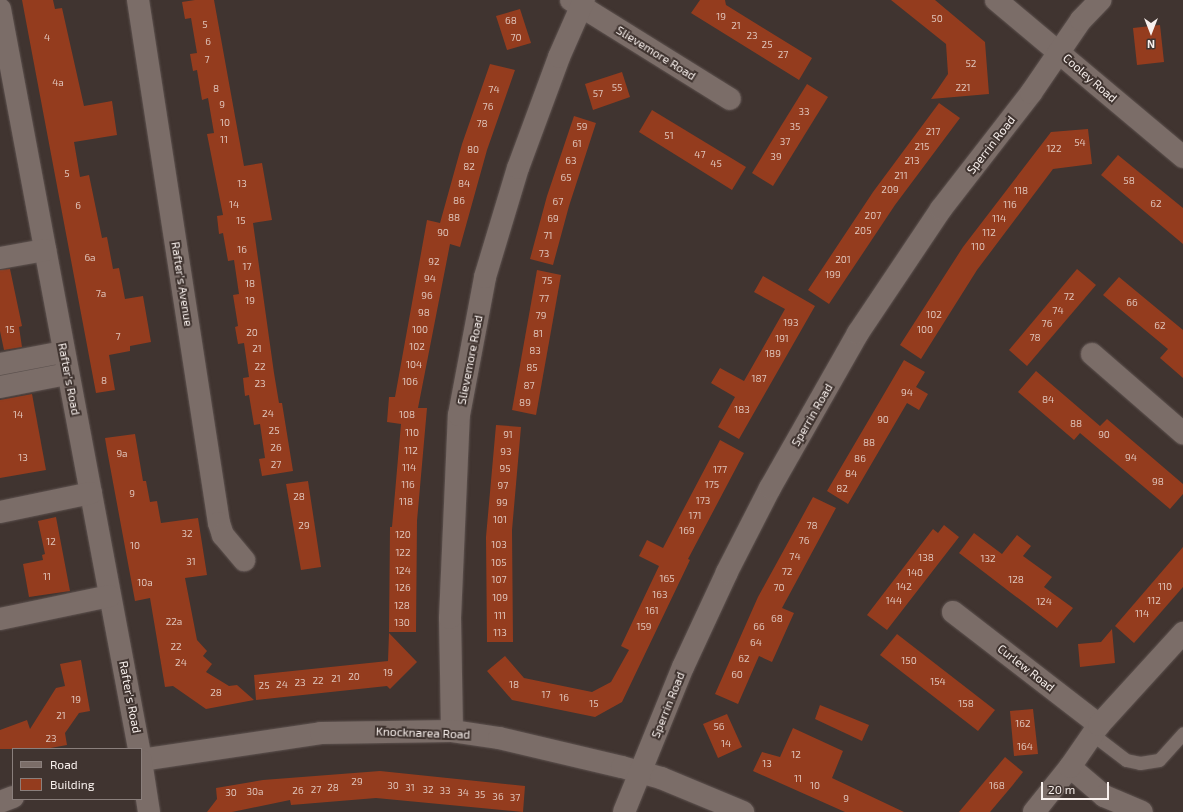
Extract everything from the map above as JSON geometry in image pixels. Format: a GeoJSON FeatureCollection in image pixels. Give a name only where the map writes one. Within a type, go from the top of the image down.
{"type":"FeatureCollection","features":[{"type":"Feature","properties":{"kind":"street","name":"Rafter's Avenue"},"geometry":{"type":"LineString","coordinates":[[138,0],[219,524],[226,540],[244,560]]}},
{"type":"Feature","properties":{"kind":"street","name":"Cooley Road"},"geometry":{"type":"LineString","coordinates":[[996,0],[1060,52],[1076,68],[1183,157]]}},
{"type":"Feature","properties":{"kind":"street","name":"Sperrin Road"},"geometry":{"type":"LineString","coordinates":[[624,812],[683,667],[727,572],[770,488],[858,333],[942,209],[1060,52],[1081,20],[1100,0]]}},
{"type":"Feature","properties":{"kind":"street","name":"Slievemore Road"},"geometry":{"type":"LineString","coordinates":[[452,731],[450,618],[459,415],[485,277],[518,168],[579,2],[730,99]]}},
{"type":"Feature","properties":{"kind":"street","name":"Rafter's Road"},"geometry":{"type":"LineString","coordinates":[[0,9],[63,352],[139,748]]}},
{"type":"Feature","properties":{"kind":"street"},"geometry":{"type":"LineString","coordinates":[[0,258],[45,250]]}},
{"type":"Feature","properties":{"kind":"street"},"geometry":{"type":"LineString","coordinates":[[0,364],[63,352]]}},
{"type":"Feature","properties":{"kind":"street"},"geometry":{"type":"LineString","coordinates":[[1092,354],[1183,433]]}},
{"type":"Feature","properties":{"kind":"street"},"geometry":{"type":"LineString","coordinates":[[0,387],[68,374]]}},
{"type":"Feature","properties":{"kind":"street"},"geometry":{"type":"LineString","coordinates":[[0,512],[91,493]]}},
{"type":"Feature","properties":{"kind":"street"},"geometry":{"type":"LineString","coordinates":[[0,620],[110,596]]}},
{"type":"Feature","properties":{"kind":"street","name":"Curlew Road"},"geometry":{"type":"LineString","coordinates":[[953,612],[1095,729]]}},
{"type":"Feature","properties":{"kind":"street"},"geometry":{"type":"LineString","coordinates":[[1034,812],[1070,768],[1095,729],[1183,633]]}},
{"type":"Feature","properties":{"kind":"street","name":"Knocknarea Road"},"geometry":{"type":"LineString","coordinates":[[142,761],[322,733],[452,731],[499,738],[640,772],[743,812]]}},
{"type":"Feature","properties":{"kind":"street"},"geometry":{"type":"LineString","coordinates":[[142,767],[149,812]]}},
{"type":"Feature","properties":{"kind":"street"},"geometry":{"type":"LineString","coordinates":[[1070,768],[1104,796],[1142,812]]}},
{"type":"Feature","properties":{"kind":"street"},"geometry":{"type":"LineString","coordinates":[[0,802],[12,797]]}},
{"type":"Feature","properties":{"kind":"lane"},"geometry":{"type":"LineString","coordinates":[[1095,729],[1126,760],[1140,763],[1159,760],[1183,733]]}},
{"type":"Feature","properties":{"kind":"building"},"geometry":{"type":"Polygon","coordinates":[[[22,0],[53,0],[55,9],[62,8],[84,106],[112,101],[117,135],[74,142],[80,177],[89,175],[102,238],[107,237],[113,269],[119,268],[125,299],[143,296],[151,342],[130,346],[130,351],[109,355],[115,390],[96,393],[22,0]]]}},
{"type":"Feature","properties":{"kind":"building"},"geometry":{"type":"Polygon","coordinates":[[[214,0],[244,166],[262,163],[272,220],[253,223],[274,373],[279,403],[282,403],[293,471],[262,476],[259,459],[265,458],[260,424],[254,425],[249,395],[245,396],[243,378],[249,377],[244,343],[238,344],[235,327],[238,326],[233,295],[239,294],[234,260],[228,261],[223,233],[219,234],[217,216],[223,215],[207,134],[214,133],[208,98],[202,100],[197,70],[193,71],[190,54],[197,53],[191,18],[185,19],[182,2],[214,0]]]}},
{"type":"Feature","properties":{"kind":"building"},"geometry":{"type":"Polygon","coordinates":[[[700,0],[725,0],[726,5],[812,58],[799,80],[691,13],[700,0]]]}},
{"type":"Feature","properties":{"kind":"building"},"geometry":{"type":"Polygon","coordinates":[[[891,0],[935,0],[985,42],[989,94],[931,99],[948,74],[946,44],[891,0]]]}},
{"type":"Feature","properties":{"kind":"building"},"geometry":{"type":"Polygon","coordinates":[[[520,9],[531,43],[507,50],[496,16],[520,9]]]}},
{"type":"Feature","properties":{"kind":"building"},"geometry":{"type":"Polygon","coordinates":[[[1160,25],[1164,62],[1137,65],[1133,28],[1160,25]]]}},
{"type":"Feature","properties":{"kind":"building"},"geometry":{"type":"Polygon","coordinates":[[[490,64],[515,70],[487,150],[460,247],[450,244],[418,408],[427,408],[417,521],[416,632],[389,632],[390,527],[392,527],[401,424],[387,422],[389,397],[395,397],[427,220],[440,223],[462,144],[490,64]]]}},
{"type":"Feature","properties":{"kind":"building"},"geometry":{"type":"Polygon","coordinates":[[[622,72],[630,97],[593,110],[585,84],[622,72]]]}},
{"type":"Feature","properties":{"kind":"building"},"geometry":{"type":"Polygon","coordinates":[[[807,84],[828,97],[773,186],[752,173],[807,84]]]}},
{"type":"Feature","properties":{"kind":"building"},"geometry":{"type":"Polygon","coordinates":[[[939,103],[960,118],[895,205],[829,304],[808,290],[873,192],[939,103]]]}},
{"type":"Feature","properties":{"kind":"building"},"geometry":{"type":"Polygon","coordinates":[[[652,110],[746,167],[732,190],[639,132],[652,110]]]}},
{"type":"Feature","properties":{"kind":"building"},"geometry":{"type":"Polygon","coordinates":[[[574,116],[596,123],[569,206],[553,265],[530,259],[547,196],[574,116]]]}},
{"type":"Feature","properties":{"kind":"building"},"geometry":{"type":"Polygon","coordinates":[[[1088,129],[1092,164],[1053,169],[977,270],[921,359],[900,345],[963,247],[1051,132],[1088,129]]]}},
{"type":"Feature","properties":{"kind":"building"},"geometry":{"type":"Polygon","coordinates":[[[1118,155],[1183,208],[1183,244],[1101,175],[1118,155]]]}},
{"type":"Feature","properties":{"kind":"building"},"geometry":{"type":"Polygon","coordinates":[[[10,269],[22,326],[19,327],[22,347],[4,350],[0,331],[0,270],[10,269]]]}},
{"type":"Feature","properties":{"kind":"building"},"geometry":{"type":"Polygon","coordinates":[[[1077,269],[1096,285],[1027,366],[1009,350],[1077,269]]]}},
{"type":"Feature","properties":{"kind":"building"},"geometry":{"type":"Polygon","coordinates":[[[537,270],[561,275],[536,415],[512,410],[537,270]]]}},
{"type":"Feature","properties":{"kind":"building"},"geometry":{"type":"Polygon","coordinates":[[[763,276],[815,306],[739,439],[718,427],[735,397],[711,383],[720,368],[744,381],[785,309],[754,292],[763,276]]]}},
{"type":"Feature","properties":{"kind":"building"},"geometry":{"type":"Polygon","coordinates":[[[1119,277],[1183,330],[1183,378],[1160,358],[1168,349],[1103,295],[1119,277]]]}},
{"type":"Feature","properties":{"kind":"building"},"geometry":{"type":"Polygon","coordinates":[[[904,360],[925,372],[916,387],[928,394],[919,410],[907,403],[848,504],[827,491],[904,360]]]}},
{"type":"Feature","properties":{"kind":"building"},"geometry":{"type":"Polygon","coordinates":[[[1036,371],[1100,426],[1107,419],[1183,484],[1183,494],[1170,509],[1080,433],[1074,440],[1018,392],[1036,371]]]}},
{"type":"Feature","properties":{"kind":"building"},"geometry":{"type":"Polygon","coordinates":[[[32,394],[46,470],[0,478],[0,400],[32,394]]]}},
{"type":"Feature","properties":{"kind":"building"},"geometry":{"type":"Polygon","coordinates":[[[496,425],[521,427],[512,530],[513,642],[487,642],[486,537],[496,425]]]}},
{"type":"Feature","properties":{"kind":"building"},"geometry":{"type":"Polygon","coordinates":[[[135,434],[143,481],[146,481],[150,502],[157,501],[161,523],[198,518],[207,575],[185,578],[197,640],[207,651],[203,656],[212,664],[206,672],[229,686],[237,685],[254,700],[206,709],[173,686],[165,687],[150,598],[135,601],[105,438],[135,434]]]}},
{"type":"Feature","properties":{"kind":"building"},"geometry":{"type":"Polygon","coordinates":[[[720,440],[744,453],[688,559],[690,560],[622,702],[595,717],[512,700],[487,671],[505,656],[524,678],[592,692],[611,682],[629,650],[621,646],[659,566],[639,556],[647,540],[663,548],[720,440]]]}},
{"type":"Feature","properties":{"kind":"building"},"geometry":{"type":"Polygon","coordinates":[[[308,481],[321,567],[301,570],[286,484],[308,481]]]}},
{"type":"Feature","properties":{"kind":"building"},"geometry":{"type":"Polygon","coordinates":[[[813,497],[836,508],[782,608],[794,613],[772,662],[759,656],[738,704],[715,694],[758,597],[813,497]]]}},
{"type":"Feature","properties":{"kind":"building"},"geometry":{"type":"Polygon","coordinates":[[[56,517],[70,591],[29,597],[23,564],[43,560],[42,555],[45,554],[38,521],[56,517]]]}},
{"type":"Feature","properties":{"kind":"building"},"geometry":{"type":"Polygon","coordinates":[[[944,525],[959,537],[887,630],[867,615],[933,529],[938,533],[944,525]]]}},
{"type":"Feature","properties":{"kind":"building"},"geometry":{"type":"Polygon","coordinates":[[[974,533],[1002,554],[1017,535],[1031,546],[1023,556],[1052,577],[1044,587],[1073,608],[1057,628],[959,553],[974,533]]]}},
{"type":"Feature","properties":{"kind":"building"},"geometry":{"type":"Polygon","coordinates":[[[1183,547],[1183,587],[1134,643],[1115,626],[1183,547]]]}},
{"type":"Feature","properties":{"kind":"building"},"geometry":{"type":"Polygon","coordinates":[[[1112,629],[1115,663],[1080,667],[1078,644],[1101,642],[1112,629]]]}},
{"type":"Feature","properties":{"kind":"building"},"geometry":{"type":"Polygon","coordinates":[[[389,633],[417,662],[390,689],[387,686],[256,700],[254,675],[388,661],[389,633]]]}},
{"type":"Feature","properties":{"kind":"building"},"geometry":{"type":"Polygon","coordinates":[[[897,634],[995,710],[978,731],[880,655],[897,634]]]}},
{"type":"Feature","properties":{"kind":"building"},"geometry":{"type":"Polygon","coordinates":[[[81,660],[90,711],[79,713],[65,733],[67,745],[50,748],[0,749],[0,730],[27,720],[30,729],[56,688],[65,686],[60,664],[81,660]]]}},
{"type":"Feature","properties":{"kind":"building"},"geometry":{"type":"Polygon","coordinates":[[[820,705],[869,725],[862,741],[815,719],[820,705]]]}},
{"type":"Feature","properties":{"kind":"building"},"geometry":{"type":"Polygon","coordinates":[[[1033,709],[1038,754],[1014,756],[1010,711],[1033,709]]]}},
{"type":"Feature","properties":{"kind":"building"},"geometry":{"type":"Polygon","coordinates":[[[727,714],[742,747],[718,758],[703,724],[727,714]]]}},
{"type":"Feature","properties":{"kind":"building"},"geometry":{"type":"Polygon","coordinates":[[[793,728],[843,751],[832,778],[904,812],[845,812],[753,771],[762,752],[780,757],[793,728]]]}},
{"type":"Feature","properties":{"kind":"building"},"geometry":{"type":"Polygon","coordinates":[[[1005,757],[1023,772],[1012,786],[990,812],[959,812],[1005,757]]]}},
{"type":"Feature","properties":{"kind":"building"},"geometry":{"type":"Polygon","coordinates":[[[380,771],[525,786],[523,812],[376,798],[291,805],[290,800],[232,812],[207,812],[217,799],[216,788],[263,780],[380,771]]]}}]}
